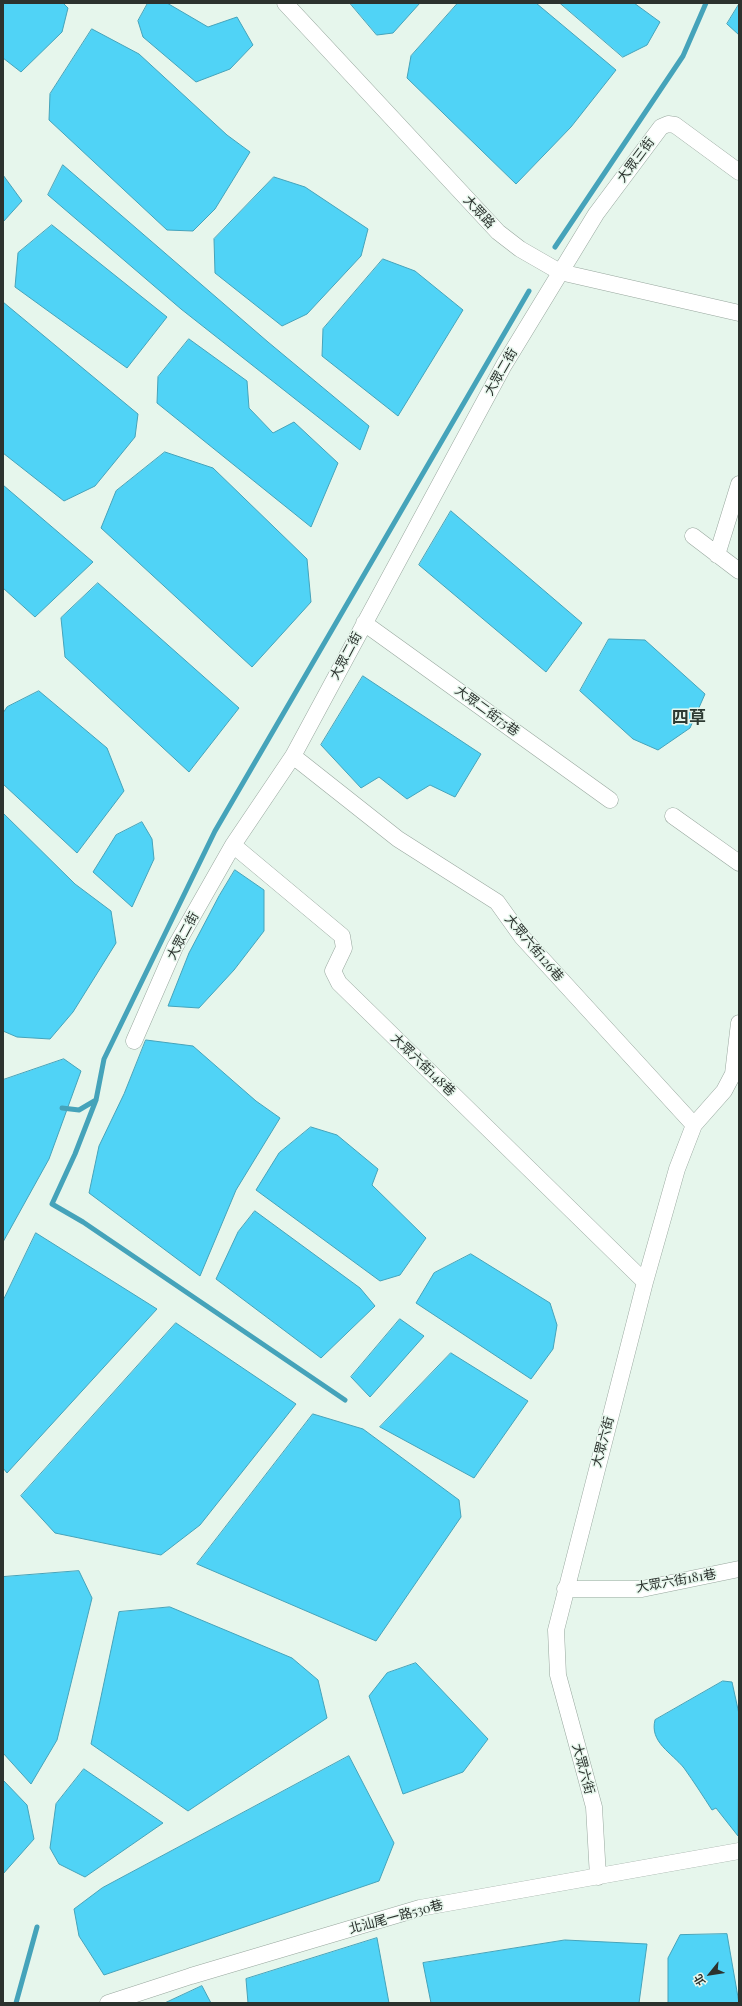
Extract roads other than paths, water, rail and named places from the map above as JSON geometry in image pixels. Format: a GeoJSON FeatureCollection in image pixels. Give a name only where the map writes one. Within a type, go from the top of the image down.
{"type":"FeatureCollection","features":[{"type":"Feature","properties":{"kind":"street","name":"大眾路"},"geometry":{"type":"LineString","coordinates":[[285,3],[498,232],[520,250],[560,272],[739,313]]}},
{"type":"Feature","properties":{"kind":"street","name":"大眾三街"},"geometry":{"type":"LineString","coordinates":[[560,272],[596,214],[661,126],[668,124],[675,125],[739,172]]}},
{"type":"Feature","properties":{"kind":"street","name":"大眾二街"},"geometry":{"type":"LineString","coordinates":[[134,1041],[175,947],[233,845],[293,756],[504,366],[560,272]]}},
{"type":"Feature","properties":{"kind":"street"},"geometry":{"type":"LineString","coordinates":[[718,555],[739,484]]}},
{"type":"Feature","properties":{"kind":"street"},"geometry":{"type":"LineString","coordinates":[[693,536],[739,571]]}},
{"type":"Feature","properties":{"kind":"street","name":"大眾二街75巷"},"geometry":{"type":"LineString","coordinates":[[364,623],[610,800]]}},
{"type":"Feature","properties":{"kind":"street","name":"大眾六街126巷"},"geometry":{"type":"LineString","coordinates":[[293,756],[398,839],[497,902],[522,937],[694,1125]]}},
{"type":"Feature","properties":{"kind":"street"},"geometry":{"type":"LineString","coordinates":[[673,816],[739,863]]}},
{"type":"Feature","properties":{"kind":"street","name":"大眾六街148巷"},"geometry":{"type":"LineString","coordinates":[[233,845],[342,936],[344,948],[333,971],[338,983],[645,1282]]}},
{"type":"Feature","properties":{"kind":"street","name":"大眾六街"},"geometry":{"type":"LineString","coordinates":[[598,1877],[594,1807],[558,1675],[556,1630],[565,1589],[645,1282],[677,1169],[694,1125],[724,1091],[733,1074],[739,1023]]}},
{"type":"Feature","properties":{"kind":"street","name":"大眾六街181巷"},"geometry":{"type":"LineString","coordinates":[[565,1589],[642,1589],[739,1569]]}},
{"type":"Feature","properties":{"kind":"street","name":"北汕尾一路530巷"},"geometry":{"type":"LineString","coordinates":[[108,2003],[191,1976],[420,1908],[739,1851]]}},
{"type":"Feature","properties":{"kind":"water"},"geometry":{"type":"Polygon","coordinates":[[[3,3],[63,3],[68,8],[62,32],[21,72],[3,58],[3,3]]]}},
{"type":"Feature","properties":{"kind":"water"},"geometry":{"type":"Polygon","coordinates":[[[148,3],[167,3],[208,27],[237,17],[253,45],[230,69],[196,82],[143,37],[138,21],[148,3]]]}},
{"type":"Feature","properties":{"kind":"water"},"geometry":{"type":"Polygon","coordinates":[[[350,3],[420,3],[393,33],[377,35],[350,3]]]}},
{"type":"Feature","properties":{"kind":"water"},"geometry":{"type":"Polygon","coordinates":[[[458,3],[536,3],[616,70],[571,127],[516,184],[407,78],[411,56],[458,3]]]}},
{"type":"Feature","properties":{"kind":"water"},"geometry":{"type":"Polygon","coordinates":[[[560,3],[634,3],[660,22],[647,45],[623,57],[560,3]]]}},
{"type":"Feature","properties":{"kind":"water"},"geometry":{"type":"Polygon","coordinates":[[[739,4],[739,35],[727,24],[739,4]]]}},
{"type":"Feature","properties":{"kind":"water"},"geometry":{"type":"Polygon","coordinates":[[[92,29],[139,54],[227,135],[250,152],[215,209],[193,231],[167,230],[49,120],[50,94],[92,29]]]}},
{"type":"Feature","properties":{"kind":"water"},"geometry":{"type":"Polygon","coordinates":[[[63,165],[268,342],[369,426],[360,450],[181,309],[48,195],[63,165]]]}},
{"type":"Feature","properties":{"kind":"water"},"geometry":{"type":"Polygon","coordinates":[[[3,175],[22,201],[3,222],[3,175]]]}},
{"type":"Feature","properties":{"kind":"water"},"geometry":{"type":"Polygon","coordinates":[[[274,177],[305,187],[368,229],[361,256],[307,314],[282,326],[215,273],[214,239],[274,177]]]}},
{"type":"Feature","properties":{"kind":"water"},"geometry":{"type":"Polygon","coordinates":[[[52,225],[167,317],[127,368],[15,287],[18,253],[52,225]]]}},
{"type":"Feature","properties":{"kind":"water"},"geometry":{"type":"Polygon","coordinates":[[[383,259],[415,271],[463,310],[398,416],[322,356],[323,329],[383,259]]]}},
{"type":"Feature","properties":{"kind":"water"},"geometry":{"type":"Polygon","coordinates":[[[3,302],[138,414],[135,437],[95,486],[64,501],[3,453],[3,302]]]}},
{"type":"Feature","properties":{"kind":"water"},"geometry":{"type":"Polygon","coordinates":[[[189,339],[247,381],[249,408],[273,433],[294,422],[338,463],[311,527],[157,403],[158,377],[189,339]]]}},
{"type":"Feature","properties":{"kind":"water"},"geometry":{"type":"Polygon","coordinates":[[[165,452],[213,468],[307,559],[311,602],[252,667],[101,528],[116,491],[165,452]]]}},
{"type":"Feature","properties":{"kind":"water"},"geometry":{"type":"Polygon","coordinates":[[[3,485],[93,562],[35,617],[3,588],[3,485]]]}},
{"type":"Feature","properties":{"kind":"water"},"geometry":{"type":"Polygon","coordinates":[[[451,511],[582,623],[546,672],[419,565],[451,511]]]}},
{"type":"Feature","properties":{"kind":"water"},"geometry":{"type":"Polygon","coordinates":[[[98,583],[239,708],[189,772],[65,657],[61,618],[98,583]]]}},
{"type":"Feature","properties":{"kind":"water"},"geometry":{"type":"Polygon","coordinates":[[[609,639],[645,640],[705,694],[690,728],[658,750],[633,739],[580,691],[609,639]]]}},
{"type":"Feature","properties":{"kind":"water"},"geometry":{"type":"Polygon","coordinates":[[[363,676],[481,754],[455,797],[430,785],[407,799],[379,777],[361,788],[321,745],[363,676]]]}},
{"type":"Feature","properties":{"kind":"water"},"geometry":{"type":"Polygon","coordinates":[[[39,691],[107,748],[124,791],[77,853],[3,784],[3,713],[7,707],[39,691]]]}},
{"type":"Feature","properties":{"kind":"water"},"geometry":{"type":"Polygon","coordinates":[[[3,813],[75,884],[111,911],[116,943],[73,1012],[50,1039],[17,1037],[3,1031],[3,813]]]}},
{"type":"Feature","properties":{"kind":"water"},"geometry":{"type":"Polygon","coordinates":[[[142,822],[152,839],[154,859],[132,907],[93,872],[116,835],[142,822]]]}},
{"type":"Feature","properties":{"kind":"water"},"geometry":{"type":"Polygon","coordinates":[[[235,870],[264,890],[264,931],[234,970],[199,1008],[168,1006],[189,953],[219,896],[235,870]]]}},
{"type":"Feature","properties":{"kind":"water"},"geometry":{"type":"Polygon","coordinates":[[[146,1040],[193,1046],[256,1101],[280,1118],[236,1190],[200,1276],[89,1193],[99,1146],[124,1094],[146,1040]]]}},
{"type":"Feature","properties":{"kind":"water"},"geometry":{"type":"Polygon","coordinates":[[[64,1059],[81,1071],[49,1159],[3,1242],[3,1080],[64,1059]]]}},
{"type":"Feature","properties":{"kind":"water"},"geometry":{"type":"Polygon","coordinates":[[[311,1127],[337,1135],[378,1169],[372,1185],[426,1238],[400,1275],[380,1281],[256,1190],[279,1153],[311,1127]]]}},
{"type":"Feature","properties":{"kind":"water"},"geometry":{"type":"Polygon","coordinates":[[[255,1211],[360,1288],[375,1306],[321,1358],[216,1279],[238,1232],[255,1211]]]}},
{"type":"Feature","properties":{"kind":"water"},"geometry":{"type":"Polygon","coordinates":[[[36,1233],[157,1309],[7,1473],[3,1468],[3,1301],[36,1233]]]}},
{"type":"Feature","properties":{"kind":"water"},"geometry":{"type":"Polygon","coordinates":[[[471,1254],[550,1303],[557,1325],[553,1349],[531,1379],[416,1303],[434,1273],[471,1254]]]}},
{"type":"Feature","properties":{"kind":"water"},"geometry":{"type":"Polygon","coordinates":[[[400,1319],[424,1336],[370,1397],[351,1377],[400,1319]]]}},
{"type":"Feature","properties":{"kind":"water"},"geometry":{"type":"Polygon","coordinates":[[[176,1323],[296,1404],[200,1525],[161,1555],[55,1533],[21,1496],[176,1323]]]}},
{"type":"Feature","properties":{"kind":"water"},"geometry":{"type":"Polygon","coordinates":[[[451,1353],[528,1401],[474,1478],[380,1427],[451,1353]]]}},
{"type":"Feature","properties":{"kind":"water"},"geometry":{"type":"Polygon","coordinates":[[[313,1414],[363,1429],[459,1500],[461,1517],[376,1641],[197,1564],[313,1414]]]}},
{"type":"Feature","properties":{"kind":"water"},"geometry":{"type":"Polygon","coordinates":[[[79,1571],[92,1598],[57,1740],[31,1784],[3,1753],[3,1577],[79,1571]]]}},
{"type":"Feature","properties":{"kind":"water"},"geometry":{"type":"Polygon","coordinates":[[[170,1607],[292,1658],[318,1680],[327,1718],[188,1811],[91,1744],[119,1612],[170,1607]]]}},
{"type":"Feature","properties":{"kind":"water"},"geometry":{"type":"Polygon","coordinates":[[[416,1663],[488,1739],[463,1772],[403,1794],[369,1696],[387,1673],[416,1663]]]}},
{"type":"Feature","properties":{"kind":"water"},"geometry":{"type":"Polygon","coordinates":[[[723,1681],[732,1682],[739,1714],[738,1836],[716,1808],[712,1810],[684,1768],[658,1741],[654,1728],[655,1720],[723,1681]]]}},
{"type":"Feature","properties":{"kind":"water"},"geometry":{"type":"Polygon","coordinates":[[[349,1756],[394,1843],[379,1881],[104,1975],[79,1936],[74,1909],[102,1888],[349,1756]]]}},
{"type":"Feature","properties":{"kind":"water"},"geometry":{"type":"Polygon","coordinates":[[[84,1769],[163,1823],[85,1877],[59,1864],[50,1848],[56,1804],[84,1769]]]}},
{"type":"Feature","properties":{"kind":"water"},"geometry":{"type":"Polygon","coordinates":[[[3,1780],[27,1805],[34,1839],[3,1874],[3,1780]]]}},
{"type":"Feature","properties":{"kind":"water"},"geometry":{"type":"Polygon","coordinates":[[[727,1934],[739,2003],[668,2003],[668,1958],[680,1935],[727,1934]]]}},
{"type":"Feature","properties":{"kind":"water"},"geometry":{"type":"Polygon","coordinates":[[[377,1938],[389,2003],[248,2003],[246,1979],[377,1938]]]}},
{"type":"Feature","properties":{"kind":"water"},"geometry":{"type":"Polygon","coordinates":[[[565,1940],[647,1944],[639,2003],[431,2003],[423,1963],[565,1940]]]}},
{"type":"Feature","properties":{"kind":"water"},"geometry":{"type":"Polygon","coordinates":[[[202,1986],[211,2003],[165,2003],[202,1986]]]}},
{"type":"Feature","properties":{"kind":"waterway"},"geometry":{"type":"LineString","coordinates":[[555,247],[683,56],[706,3]]}},
{"type":"Feature","properties":{"kind":"waterway"},"geometry":{"type":"LineString","coordinates":[[345,1400],[83,1222],[52,1204],[75,1154],[96,1100],[104,1059],[215,831],[529,291]]}},
{"type":"Feature","properties":{"kind":"waterway"},"geometry":{"type":"LineString","coordinates":[[62,1108],[79,1110],[96,1100]]}},
{"type":"Feature","properties":{"kind":"waterway"},"geometry":{"type":"LineString","coordinates":[[16,2003],[37,1927]]}},
{"type":"Feature","properties":{"kind":"district","name":"四草"},"geometry":{"type":"Point","coordinates":[689,718]}}]}
